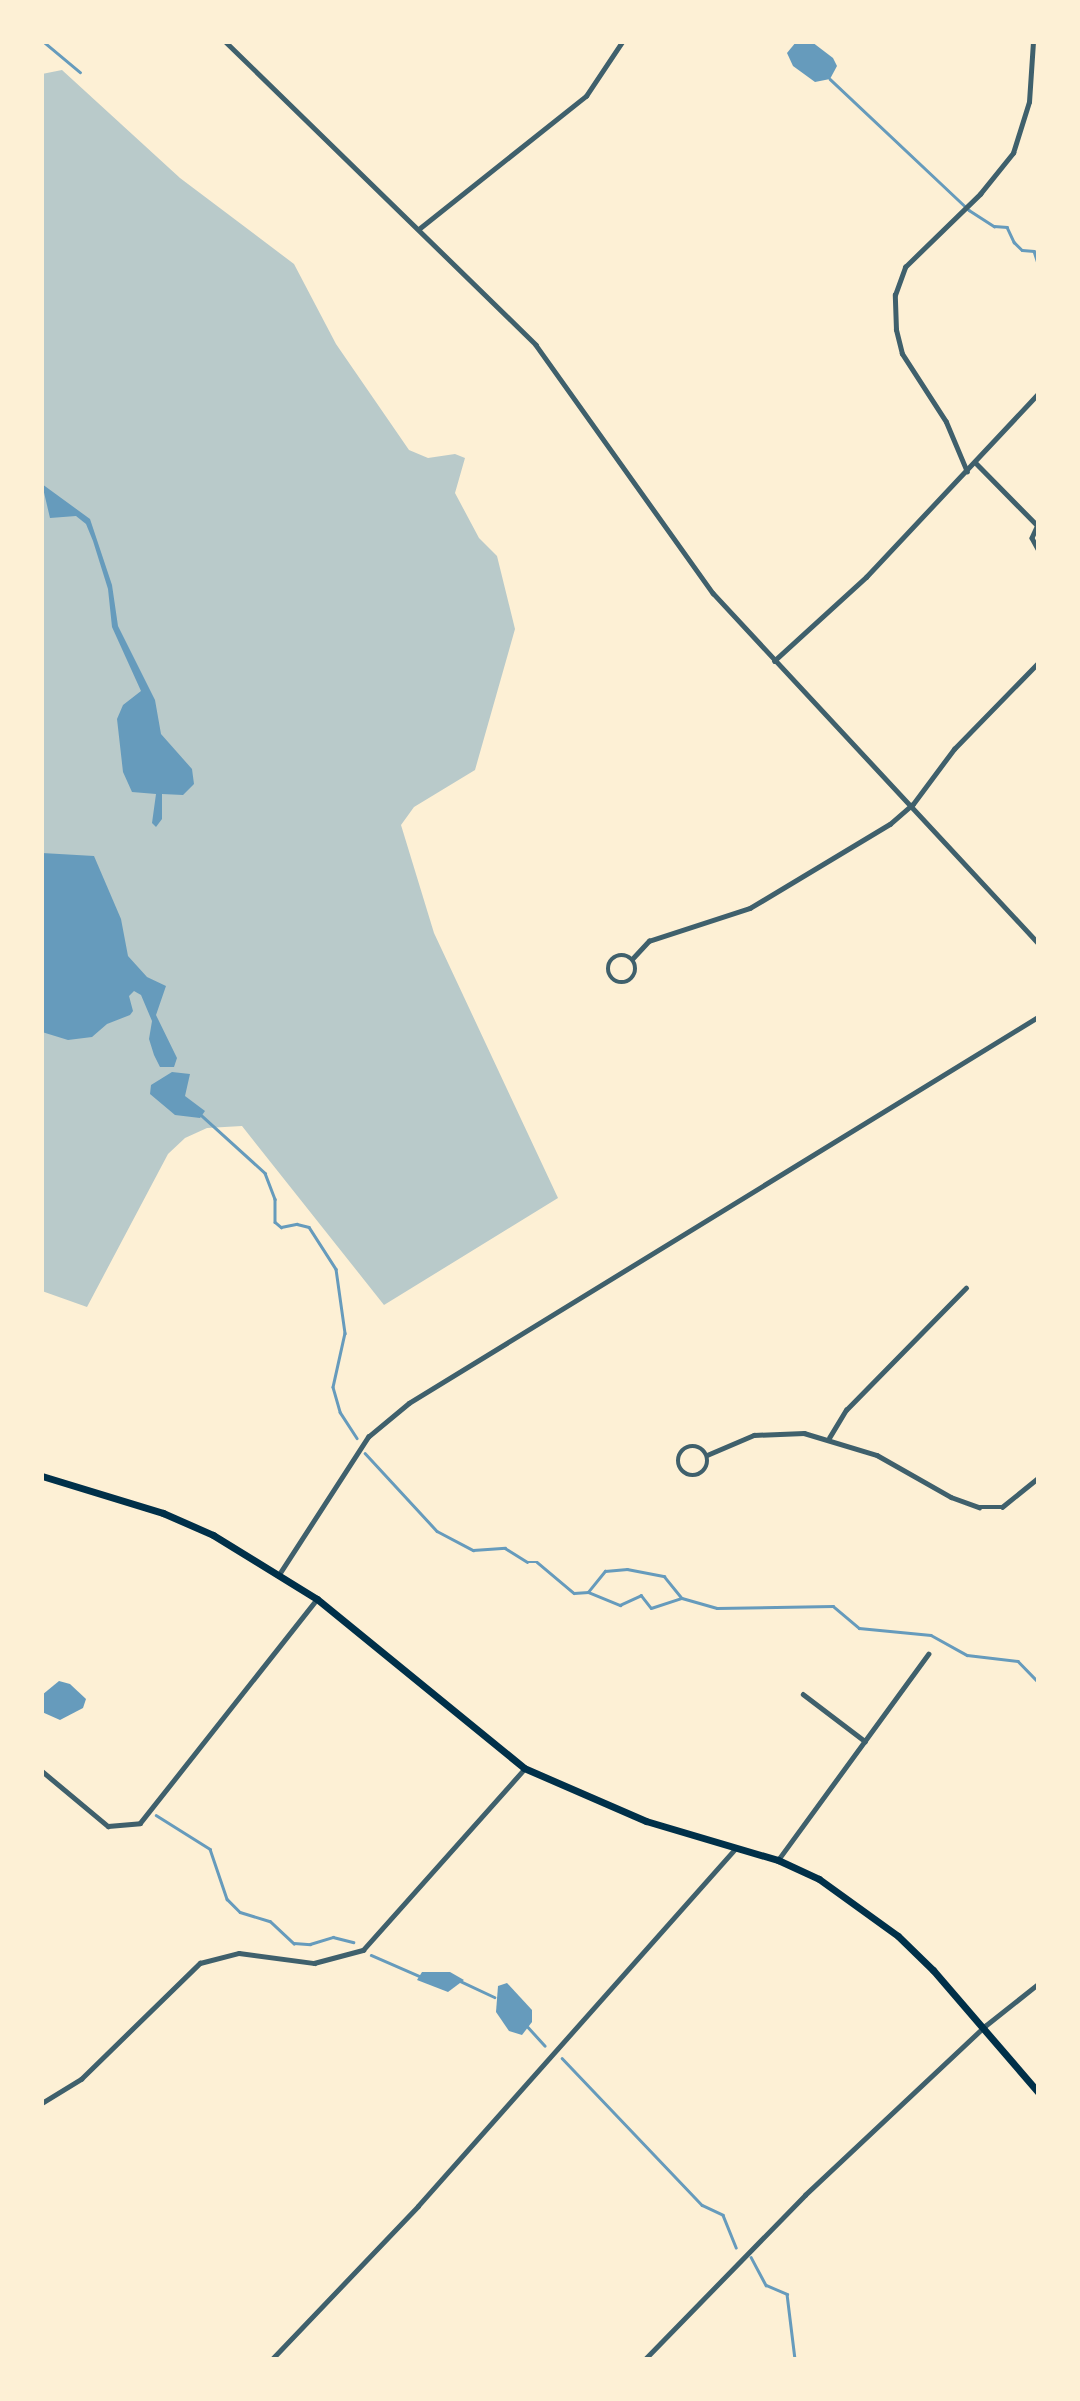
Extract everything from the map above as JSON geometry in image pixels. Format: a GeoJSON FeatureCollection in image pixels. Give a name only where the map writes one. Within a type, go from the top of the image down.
{"type":"FeatureCollection","features":[{"type":"Feature","properties":{"kind":"main road"},"geometry":{"type":"LineString","coordinates":[[42,1476],[163,1513],[213,1535],[317,1599],[524,1768],[646,1821],[778,1860],[851,1899],[898,1937],[985,2026],[1038,2092]]}},
{"type":"Feature","properties":{"kind":"street"},"geometry":{"type":"LineString","coordinates":[[226,42],[421,228],[536,345],[691,564],[774,661],[913,804],[1038,943]]}},
{"type":"Feature","properties":{"kind":"street"},"geometry":{"type":"LineString","coordinates":[[421,228],[586,96],[622,42]]}},
{"type":"Feature","properties":{"kind":"street"},"geometry":{"type":"LineString","coordinates":[[967,472],[946,422],[902,354],[894,312],[905,267],[1003,167],[1022,129],[1034,69],[1033,42]]}},
{"type":"Feature","properties":{"kind":"street"},"geometry":{"type":"LineString","coordinates":[[774,661],[866,578],[1038,394]]}},
{"type":"Feature","properties":{"kind":"street"},"geometry":{"type":"LineString","coordinates":[[976,463],[1038,525],[1032,538],[1038,549]]}},
{"type":"Feature","properties":{"kind":"street"},"geometry":{"type":"LineString","coordinates":[[632,959],[636,971],[632,979],[622,984],[612,979],[608,971],[613,958],[632,959],[649,942],[751,908],[858,846],[913,804],[954,749],[1038,663]]}},
{"type":"Feature","properties":{"kind":"street"},"geometry":{"type":"LineString","coordinates":[[278,1576],[360,1447],[409,1403],[1038,1017]]}},
{"type":"Feature","properties":{"kind":"street"},"geometry":{"type":"LineString","coordinates":[[829,1438],[846,1410],[965,1288]]}},
{"type":"Feature","properties":{"kind":"street"},"geometry":{"type":"LineString","coordinates":[[707,1455],[754,1435],[787,1432],[829,1438],[877,1455],[951,1497],[979,1507],[1002,1507],[1038,1478]]}},
{"type":"Feature","properties":{"kind":"street"},"geometry":{"type":"LineString","coordinates":[[689,1447],[699,1447],[707,1455],[707,1468],[700,1475],[690,1476],[679,1466],[679,1457],[689,1447]]}},
{"type":"Feature","properties":{"kind":"street"},"geometry":{"type":"LineString","coordinates":[[42,1771],[108,1826],[140,1823],[317,1599]]}},
{"type":"Feature","properties":{"kind":"street"},"geometry":{"type":"LineString","coordinates":[[778,1860],[928,1654]]}},
{"type":"Feature","properties":{"kind":"street"},"geometry":{"type":"LineString","coordinates":[[803,1694],[865,1741]]}},
{"type":"Feature","properties":{"kind":"street"},"geometry":{"type":"LineString","coordinates":[[42,2103],[81,2080],[200,1963],[239,1952],[314,1964],[363,1950],[524,1768]]}},
{"type":"Feature","properties":{"kind":"street"},"geometry":{"type":"LineString","coordinates":[[272,2359],[418,2206],[736,1848]]}},
{"type":"Feature","properties":{"kind":"street"},"geometry":{"type":"LineString","coordinates":[[645,2359],[806,2195],[985,2026],[1038,1984]]}},
{"type":"Feature","properties":{"kind":"shaded area"},"geometry":{"type":"Polygon","coordinates":[[[62,70],[180,178],[294,264],[336,344],[409,450],[428,458],[455,454],[465,458],[455,493],[479,538],[497,556],[515,629],[475,770],[414,807],[401,825],[434,933],[558,1198],[384,1305],[242,1126],[207,1128],[185,1138],[168,1154],[87,1307],[42,1291],[42,74],[62,70]]]}},
{"type":"Feature","properties":{"kind":"water"},"geometry":{"type":"Polygon","coordinates":[[[796,42],[812,42],[833,58],[837,66],[830,79],[815,82],[793,66],[787,53],[796,42]]]}},
{"type":"Feature","properties":{"kind":"water"},"geometry":{"type":"Polygon","coordinates":[[[42,484],[90,519],[112,585],[118,626],[155,700],[161,734],[192,769],[194,784],[183,795],[162,794],[162,819],[156,827],[152,823],[156,794],[132,792],[123,772],[117,719],[123,705],[141,691],[112,627],[108,589],[93,541],[86,524],[76,516],[50,518],[42,484]]]}},
{"type":"Feature","properties":{"kind":"water"},"geometry":{"type":"Polygon","coordinates":[[[42,853],[94,856],[121,919],[128,956],[147,977],[166,986],[156,1015],[177,1058],[174,1067],[160,1067],[149,1039],[152,1021],[141,995],[134,991],[129,996],[133,1011],[130,1015],[107,1024],[92,1037],[68,1040],[42,1032],[42,853]]]}},
{"type":"Feature","properties":{"kind":"water"},"geometry":{"type":"Polygon","coordinates":[[[172,1072],[190,1074],[185,1096],[205,1111],[200,1118],[175,1115],[150,1094],[151,1085],[172,1072]]]}},
{"type":"Feature","properties":{"kind":"water"},"geometry":{"type":"Polygon","coordinates":[[[59,1681],[70,1684],[86,1699],[83,1708],[60,1720],[42,1712],[42,1695],[59,1681]]]}},
{"type":"Feature","properties":{"kind":"water"},"geometry":{"type":"Polygon","coordinates":[[[422,1972],[450,1972],[464,1980],[448,1992],[417,1980],[422,1972]]]}},
{"type":"Feature","properties":{"kind":"water"},"geometry":{"type":"Polygon","coordinates":[[[507,1983],[532,2010],[532,2022],[522,2035],[509,2031],[496,2012],[498,1986],[507,1983]]]}},
{"type":"Feature","properties":{"kind":"waterway"},"geometry":{"type":"LineString","coordinates":[[44,42],[80,72]]}},
{"type":"Feature","properties":{"kind":"waterway"},"geometry":{"type":"LineString","coordinates":[[830,79],[969,210],[994,226],[1007,227],[1014,242],[1022,250],[1034,251],[1038,263]]}},
{"type":"Feature","properties":{"kind":"waterway"},"geometry":{"type":"LineString","coordinates":[[200,1114],[265,1173],[275,1199],[275,1222],[281,1227],[297,1224],[309,1227],[336,1269],[345,1333],[333,1387],[340,1412],[357,1438]]}},
{"type":"Feature","properties":{"kind":"waterway"},"geometry":{"type":"LineString","coordinates":[[365,1453],[437,1531],[473,1550],[505,1548],[527,1562],[537,1562],[574,1593],[588,1592],[605,1571],[627,1569],[664,1576],[682,1598],[717,1608],[833,1606],[859,1628],[931,1635],[967,1655],[1018,1661],[1038,1682]]}},
{"type":"Feature","properties":{"kind":"waterway"},"geometry":{"type":"LineString","coordinates":[[588,1592],[620,1605],[641,1595],[651,1608],[681,1598]]}},
{"type":"Feature","properties":{"kind":"waterway"},"geometry":{"type":"LineString","coordinates":[[156,1815],[210,1849],[227,1899],[240,1912],[270,1921],[294,1943],[310,1944],[333,1937],[353,1942]]}},
{"type":"Feature","properties":{"kind":"waterway"},"geometry":{"type":"LineString","coordinates":[[371,1955],[419,1976]]}},
{"type":"Feature","properties":{"kind":"waterway"},"geometry":{"type":"LineString","coordinates":[[460,1981],[495,1997]]}},
{"type":"Feature","properties":{"kind":"waterway"},"geometry":{"type":"LineString","coordinates":[[528,2027],[545,2046]]}},
{"type":"Feature","properties":{"kind":"waterway"},"geometry":{"type":"LineString","coordinates":[[562,2058],[702,2205],[723,2215],[736,2247]]}},
{"type":"Feature","properties":{"kind":"waterway"},"geometry":{"type":"LineString","coordinates":[[751,2257],[766,2285],[787,2294],[795,2359]]}}]}
